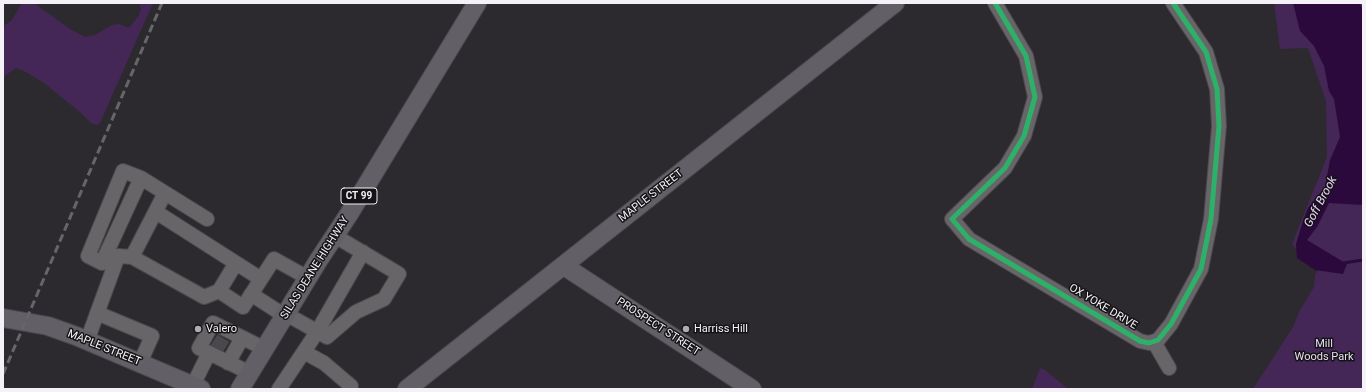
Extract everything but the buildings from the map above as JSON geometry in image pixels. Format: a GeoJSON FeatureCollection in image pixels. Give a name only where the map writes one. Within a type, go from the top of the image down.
{"type":"FeatureCollection","features":[{"type":"Feature","properties":{"kind":"main road","name":"SILAS DEANE HIGHWAY"},"geometry":{"type":"LineString","coordinates":[[240,389],[477,3]]}},
{"type":"Feature","properties":{"kind":"main road","name":"MAPLE STREET"},"geometry":{"type":"LineString","coordinates":[[407,389],[895,3]]}},
{"type":"Feature","properties":{"kind":"main road","name":"PROSPECT STREET"},"geometry":{"type":"LineString","coordinates":[[564,266],[752,389]]}},
{"type":"Feature","properties":{"kind":"main road","name":"MAPLE STREET"},"geometry":{"type":"LineString","coordinates":[[3,318],[48,326],[87,340],[197,387]]}},
{"type":"Feature","properties":{"kind":"street","name":"OX YOKE DRIVE"},"geometry":{"type":"LineString","coordinates":[[995,3],[1026,56],[1035,97],[1024,136],[1005,168],[952,219],[969,239],[1140,341],[1154,342]]}},
{"type":"Feature","properties":{"kind":"street"},"geometry":{"type":"LineString","coordinates":[[1169,368],[1154,342],[1164,334],[1171,324],[1201,269],[1212,219],[1219,126],[1217,89],[1206,52],[1173,3]]}},
{"type":"Feature","properties":{"kind":"street"},"geometry":{"type":"LineString","coordinates":[[102,263],[88,256],[123,170],[141,178],[207,219]]}},
{"type":"Feature","properties":{"kind":"street"},"geometry":{"type":"LineString","coordinates":[[102,263],[141,178]]}},
{"type":"Feature","properties":{"kind":"street"},"geometry":{"type":"LineString","coordinates":[[132,257],[165,193]]}},
{"type":"Feature","properties":{"kind":"street"},"geometry":{"type":"LineString","coordinates":[[156,212],[261,278]]}},
{"type":"Feature","properties":{"kind":"street"},"geometry":{"type":"LineString","coordinates":[[251,294],[327,337],[356,312],[384,299],[399,274],[335,236]]}},
{"type":"Feature","properties":{"kind":"street"},"geometry":{"type":"LineString","coordinates":[[279,389],[317,332],[363,252]]}},
{"type":"Feature","properties":{"kind":"street"},"geometry":{"type":"LineString","coordinates":[[102,263],[118,256],[132,257],[199,295],[204,296],[219,292],[236,263]]}},
{"type":"Feature","properties":{"kind":"street"},"geometry":{"type":"LineString","coordinates":[[87,340],[118,256]]}},
{"type":"Feature","properties":{"kind":"street"},"geometry":{"type":"LineString","coordinates":[[219,292],[243,307],[274,259],[308,278]]}},
{"type":"Feature","properties":{"kind":"street"},"geometry":{"type":"LineString","coordinates":[[97,313],[152,336],[140,363]]}},
{"type":"Feature","properties":{"kind":"street"},"geometry":{"type":"LineString","coordinates":[[250,373],[213,353],[199,348],[213,323],[226,334],[242,338],[264,349]]}},
{"type":"Feature","properties":{"kind":"street"},"geometry":{"type":"LineString","coordinates":[[228,362],[242,338]]}},
{"type":"Feature","properties":{"kind":"street"},"geometry":{"type":"LineString","coordinates":[[304,352],[324,363],[351,386],[349,389]]}},
{"type":"Feature","properties":{"kind":"street"},"geometry":{"type":"LineString","coordinates":[[197,387],[213,353]]}},
{"type":"Feature","properties":{"kind":"green space"},"geometry":{"type":"Polygon","coordinates":[[[22,3],[34,3],[70,29],[85,37],[95,35],[112,25],[119,24],[129,28],[139,15],[141,9],[139,3],[153,3],[100,123],[97,125],[91,123],[44,83],[26,72],[16,68],[3,77],[3,26],[11,21],[22,3]]]}},
{"type":"Feature","properties":{"kind":"green space","name":"Mill Woods Park"},"geometry":{"type":"Polygon","coordinates":[[[1274,3],[1363,3],[1363,389],[1253,389],[1293,327],[1300,310],[1314,287],[1315,275],[1318,270],[1292,244],[1327,157],[1326,101],[1308,48],[1280,49],[1274,3]]]}},
{"type":"Feature","properties":{"kind":"green space"},"geometry":{"type":"Polygon","coordinates":[[[1040,368],[1045,370],[1068,389],[1032,389],[1040,368]]]}},
{"type":"Feature","properties":{"kind":"water"},"geometry":{"type":"Polygon","coordinates":[[[1293,3],[1359,3],[1363,9],[1363,205],[1329,203],[1317,227],[1307,240],[1347,264],[1343,274],[1315,270],[1297,258],[1296,244],[1303,221],[1308,208],[1325,187],[1330,160],[1340,137],[1334,99],[1329,91],[1324,66],[1314,46],[1300,31],[1293,3]]]}},
{"type":"Feature","properties":{"kind":"waterway","name":"Goff Brook"},"geometry":{"type":"LineString","coordinates":[[1343,263],[1363,260]]}},
{"type":"Feature","properties":{"kind":"tunnel"},"geometry":{"type":"LineString","coordinates":[[216,350],[224,337]]}},
{"type":"Feature","properties":{"kind":"railway"},"geometry":{"type":"LineString","coordinates":[[3,374],[162,3]]}},
{"type":"Feature","properties":{"kind":"cycle path"},"geometry":{"type":"LineString","coordinates":[[995,3],[1026,56],[1035,97],[1024,136],[1005,168],[952,219],[969,239],[1140,341],[1149,343],[1158,340],[1171,324],[1201,269],[1211,219],[1219,126],[1217,89],[1206,52],[1173,3]]}},
{"type":"Feature","properties":{"kind":"place","name":"Valero"},"geometry":{"type":"Point","coordinates":[198,329]}},
{"type":"Feature","properties":{"kind":"place","name":"Harriss Hill"},"geometry":{"type":"Point","coordinates":[686,329]}}]}
